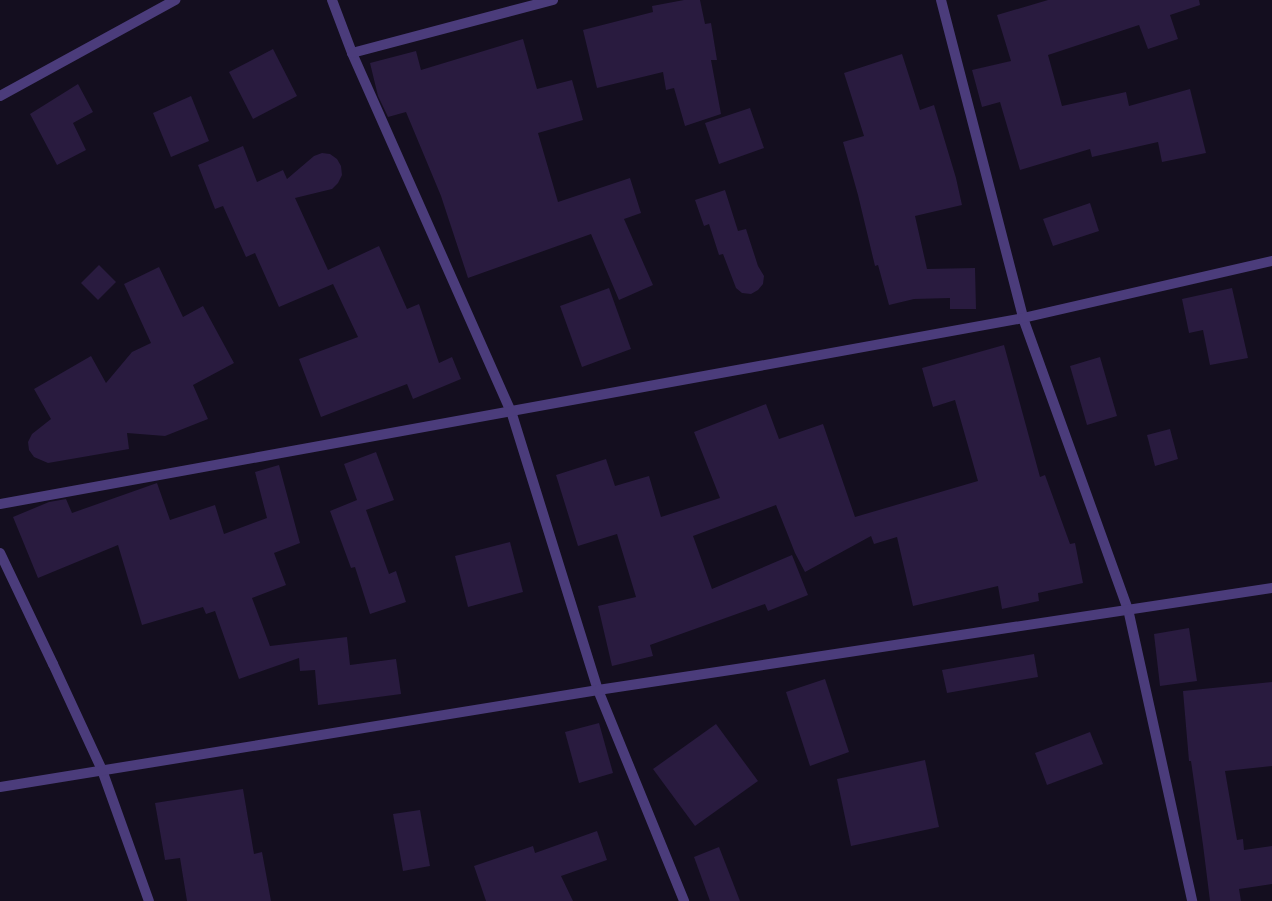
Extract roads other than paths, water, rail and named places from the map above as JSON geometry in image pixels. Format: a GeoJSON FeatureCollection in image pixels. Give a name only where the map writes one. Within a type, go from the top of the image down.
{"type":"FeatureCollection","features":[{"type":"Feature","properties":{"kind":"street"},"geometry":{"type":"LineString","coordinates":[[0,96],[175,0]]}},
{"type":"Feature","properties":{"kind":"street"},"geometry":{"type":"LineString","coordinates":[[332,0],[352,53],[511,411],[598,690],[684,901]]}},
{"type":"Feature","properties":{"kind":"street"},"geometry":{"type":"LineString","coordinates":[[352,53],[553,0]]}},
{"type":"Feature","properties":{"kind":"street"},"geometry":{"type":"LineString","coordinates":[[941,0],[1024,318],[1128,609],[1192,901]]}},
{"type":"Feature","properties":{"kind":"street"},"geometry":{"type":"LineString","coordinates":[[0,504],[1024,318],[1272,261]]}},
{"type":"Feature","properties":{"kind":"street"},"geometry":{"type":"LineString","coordinates":[[0,553],[54,664],[102,770],[149,901]]}},
{"type":"Feature","properties":{"kind":"street"},"geometry":{"type":"LineString","coordinates":[[0,787],[598,690],[1272,588]]}}]}
